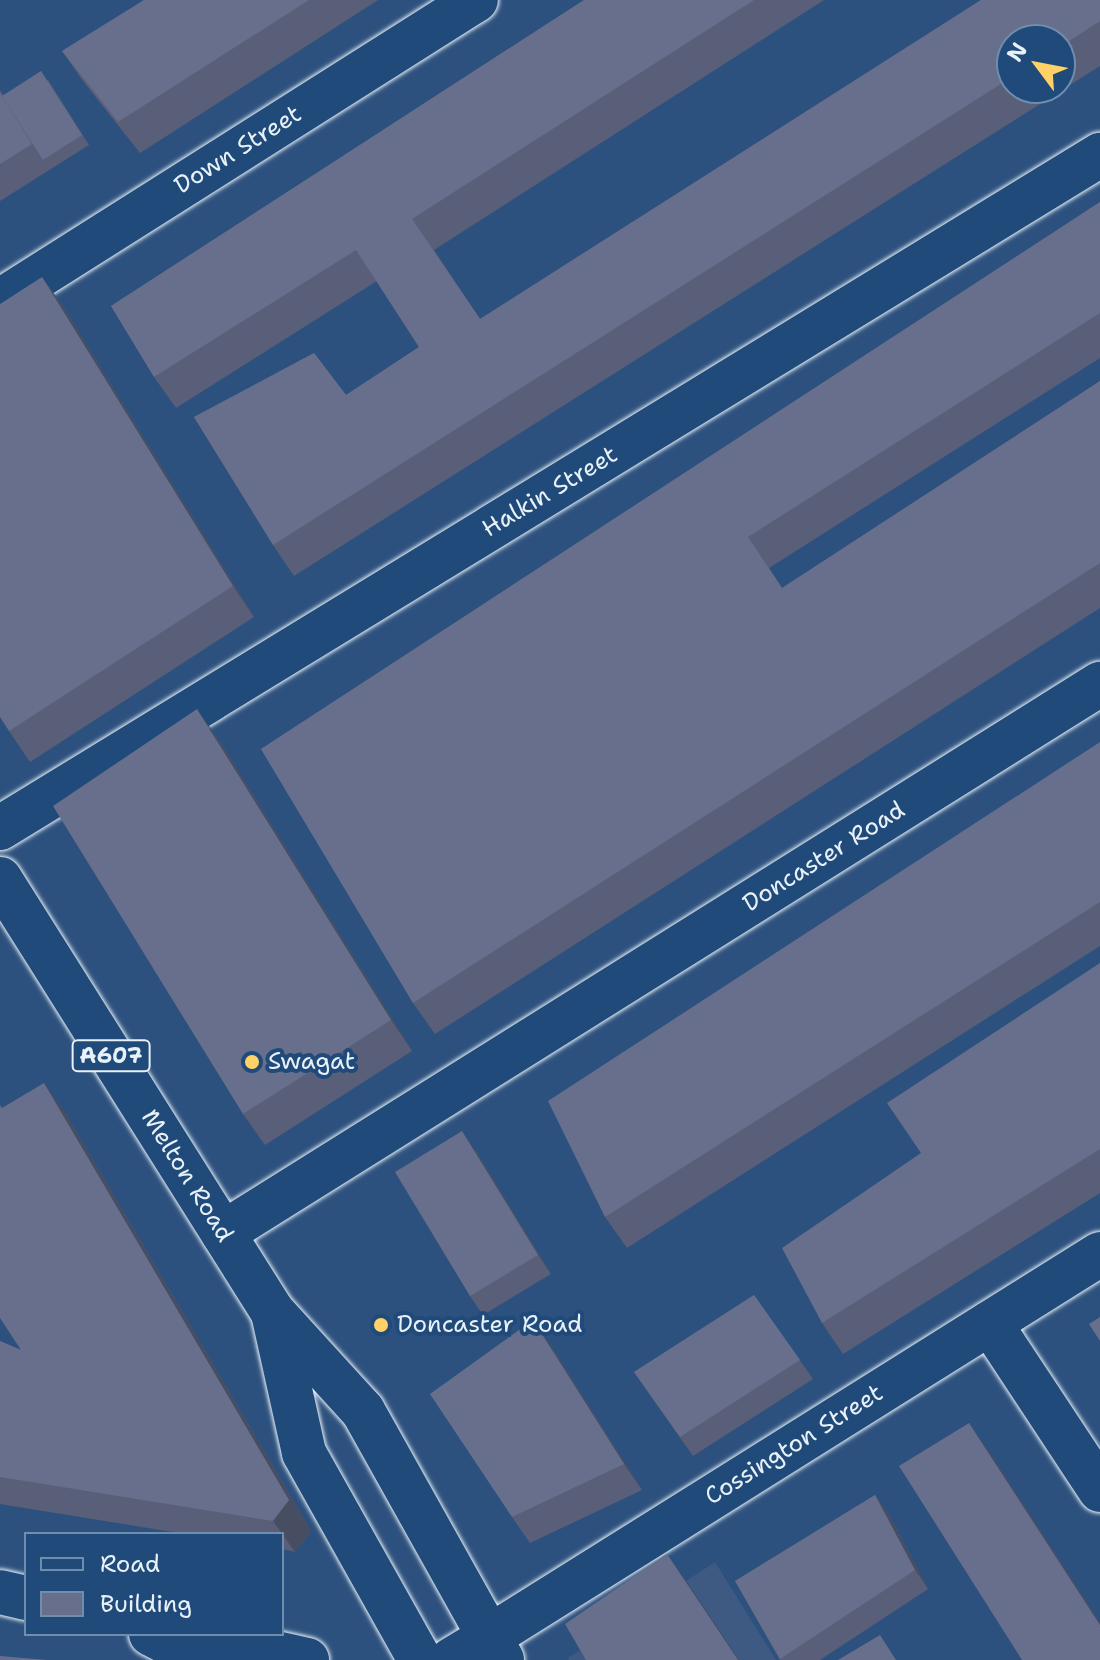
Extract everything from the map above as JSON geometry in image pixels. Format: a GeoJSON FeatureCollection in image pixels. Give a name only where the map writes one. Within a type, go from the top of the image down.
{"type":"FeatureCollection","features":[{"type":"Feature","properties":{"kind":"street","name":"Down Street"},"geometry":{"type":"LineString","coordinates":[[0,301],[476,0]]}},
{"type":"Feature","properties":{"kind":"street","name":"Halkin Street"},"geometry":{"type":"LineString","coordinates":[[0,828],[1100,155]]}},
{"type":"Feature","properties":{"kind":"street","name":"Doncaster Road"},"geometry":{"type":"LineString","coordinates":[[223,1233],[1100,684]]}},
{"type":"Feature","properties":{"kind":"street","name":"Melton Road"},"geometry":{"type":"LineString","coordinates":[[0,879],[272,1311],[363,1411],[496,1649]]}},
{"type":"Feature","properties":{"kind":"street","name":"Cossington Street"},"geometry":{"type":"LineString","coordinates":[[451,1660],[496,1649],[990,1323],[1100,1254]]}},
{"type":"Feature","properties":{"kind":"street","name":"Melton Road"},"geometry":{"type":"LineString","coordinates":[[272,1311],[304,1453],[420,1660]]}},
{"type":"Feature","properties":{"kind":"street"},"geometry":{"type":"LineString","coordinates":[[990,1323],[1100,1490]]}},
{"type":"Feature","properties":{"kind":"street"},"geometry":{"type":"LineString","coordinates":[[0,1592],[24,1598]]}},
{"type":"Feature","properties":{"kind":"street"},"geometry":{"type":"LineString","coordinates":[[155,1636],[202,1660]]}},
{"type":"Feature","properties":{"kind":"street"},"geometry":{"type":"LineString","coordinates":[[200,1636],[307,1660]]}},
{"type":"Feature","properties":{"kind":"shaded area"},"geometry":{"type":"Polygon","coordinates":[[[715,1562],[776,1660],[569,1660],[568,1658],[715,1562]]]}},
{"type":"Feature","properties":{"kind":"building"},"geometry":{"type":"Polygon","coordinates":[[[144,0],[309,0],[118,122],[62,51],[144,0]]]}},
{"type":"Feature","properties":{"kind":"building"},"geometry":{"type":"Polygon","coordinates":[[[584,0],[754,0],[412,219],[480,319],[981,0],[1100,0],[1100,21],[1076,37],[1076,24],[996,24],[996,87],[273,545],[194,417],[314,353],[346,395],[419,347],[356,250],[154,377],[111,306],[584,0]]]}},
{"type":"Feature","properties":{"kind":"building"},"geometry":{"type":"Polygon","coordinates":[[[41,71],[82,135],[43,160],[2,96],[41,71]]]}},
{"type":"Feature","properties":{"kind":"building"},"geometry":{"type":"Polygon","coordinates":[[[0,93],[32,144],[0,164],[0,93]]]}},
{"type":"Feature","properties":{"kind":"building"},"geometry":{"type":"Polygon","coordinates":[[[1100,202],[1100,313],[748,537],[782,588],[1100,381],[1100,563],[413,1003],[261,749],[1100,202]]]}},
{"type":"Feature","properties":{"kind":"building"},"geometry":{"type":"Polygon","coordinates":[[[42,277],[233,586],[9,731],[0,717],[0,304],[42,277]]]}},
{"type":"Feature","properties":{"kind":"building"},"geometry":{"type":"Polygon","coordinates":[[[197,709],[391,1020],[243,1114],[53,806],[197,709]]]}},
{"type":"Feature","properties":{"kind":"building"},"geometry":{"type":"Polygon","coordinates":[[[1100,742],[1100,902],[605,1217],[548,1101],[1100,742]]]}},
{"type":"Feature","properties":{"kind":"building"},"geometry":{"type":"Polygon","coordinates":[[[1100,963],[1100,1149],[822,1323],[782,1248],[921,1153],[887,1103],[1100,963]]]}},
{"type":"Feature","properties":{"kind":"building"},"geometry":{"type":"Polygon","coordinates":[[[44,1083],[289,1500],[273,1521],[0,1477],[0,1341],[21,1350],[0,1318],[0,1105],[2,1108],[44,1083]]]}},
{"type":"Feature","properties":{"kind":"building"},"geometry":{"type":"Polygon","coordinates":[[[462,1131],[538,1255],[470,1296],[395,1172],[462,1131]]]}},
{"type":"Feature","properties":{"kind":"building"},"geometry":{"type":"Polygon","coordinates":[[[754,1295],[800,1360],[680,1437],[634,1372],[754,1295]]]}},
{"type":"Feature","properties":{"kind":"building"},"geometry":{"type":"Polygon","coordinates":[[[1100,1317],[1100,1341],[1089,1324],[1100,1317]]]}},
{"type":"Feature","properties":{"kind":"building"},"geometry":{"type":"Polygon","coordinates":[[[533,1320],[624,1464],[512,1517],[430,1394],[533,1320]]]}},
{"type":"Feature","properties":{"kind":"building"},"geometry":{"type":"Polygon","coordinates":[[[969,1423],[1100,1625],[1100,1660],[1022,1660],[899,1466],[969,1423]]]}},
{"type":"Feature","properties":{"kind":"building"},"geometry":{"type":"Polygon","coordinates":[[[875,1495],[915,1570],[780,1659],[735,1581],[875,1495]]]}},
{"type":"Feature","properties":{"kind":"building"},"geometry":{"type":"Polygon","coordinates":[[[667,1554],[738,1660],[586,1660],[565,1624],[667,1554]]]}},
{"type":"Feature","properties":{"kind":"building"},"geometry":{"type":"Polygon","coordinates":[[[880,1635],[896,1660],[838,1660],[880,1635]]]}},
{"type":"Feature","properties":{"kind":"building"},"geometry":{"type":"Polygon","coordinates":[[[0,1656],[48,1660],[0,1660],[0,1656]]]}},
{"type":"Feature","properties":{"kind":"place","name":"Swagat"},"geometry":{"type":"Point","coordinates":[252,1062]}},
{"type":"Feature","properties":{"kind":"place","name":"Doncaster Road"},"geometry":{"type":"Point","coordinates":[381,1325]}}]}
